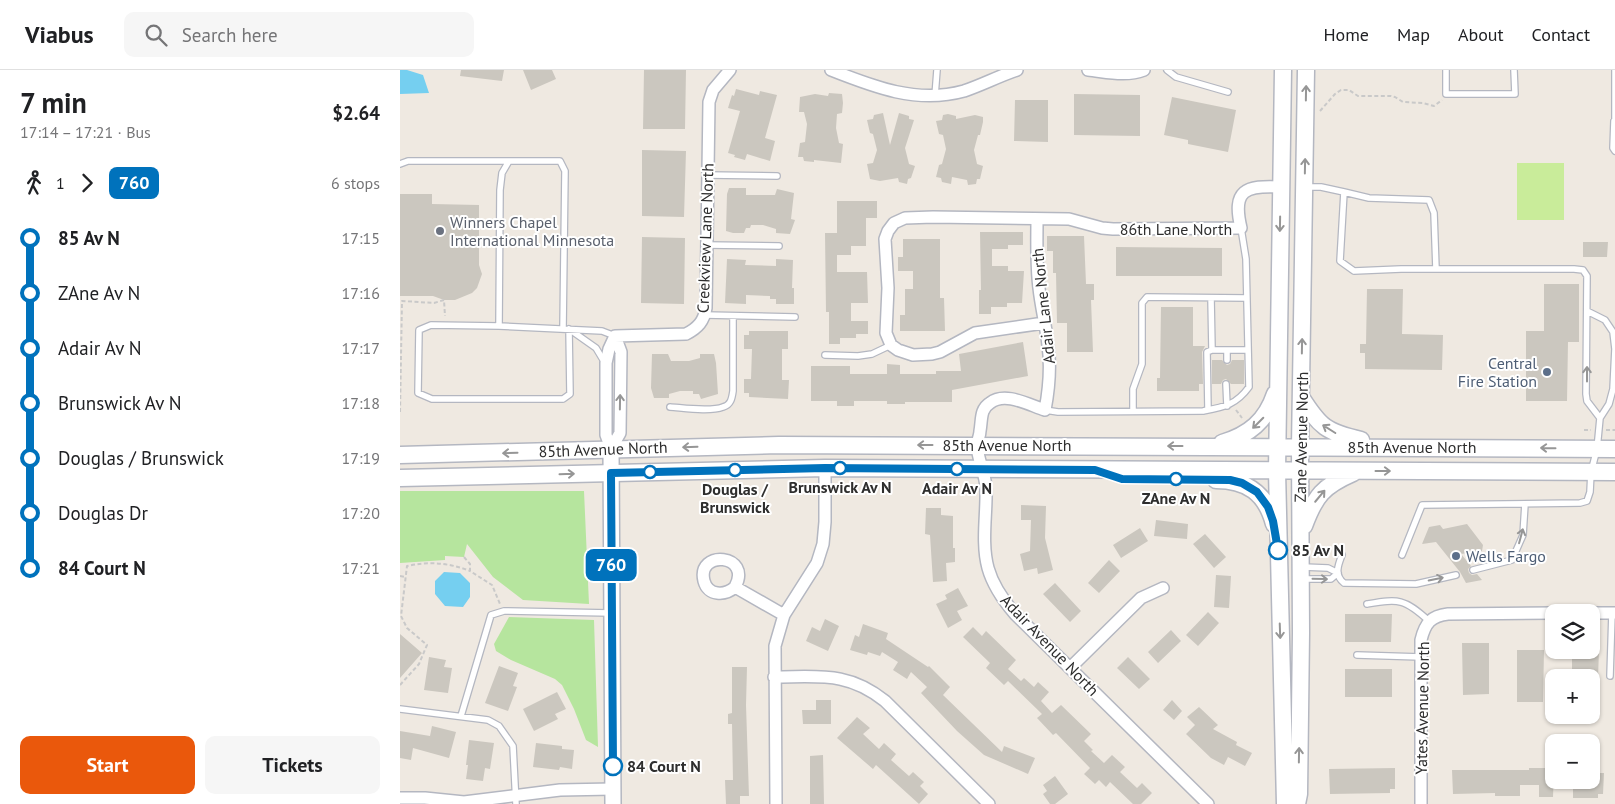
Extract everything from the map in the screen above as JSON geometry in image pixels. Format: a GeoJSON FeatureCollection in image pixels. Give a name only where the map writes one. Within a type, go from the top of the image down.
{"type":"FeatureCollection","features":[{"type":"Feature","properties":{"kind":"main road","name":"Zane Avenue North"},"geometry":{"type":"LineString","coordinates":[[1282,70],[1277,539],[1285,804]]}},
{"type":"Feature","properties":{"kind":"main road","name":"Zane Avenue North"},"geometry":{"type":"LineString","coordinates":[[1297,804],[1306,70]]}},
{"type":"Feature","properties":{"kind":"main road"},"geometry":{"type":"LineString","coordinates":[[1211,446],[1236,439],[1262,420],[1276,390],[1278,362]]}},
{"type":"Feature","properties":{"kind":"main road"},"geometry":{"type":"LineString","coordinates":[[1301,397],[1320,423],[1333,433],[1392,447]]}},
{"type":"Feature","properties":{"kind":"main road","name":"85th Avenue North"},"geometry":{"type":"LineString","coordinates":[[400,455],[769,445],[1615,449]]}},
{"type":"Feature","properties":{"kind":"main road","name":"85th Avenue North"},"geometry":{"type":"LineString","coordinates":[[400,478],[825,468],[1615,472]]}},
{"type":"Feature","properties":{"kind":"main road"},"geometry":{"type":"LineString","coordinates":[[1095,470],[1122,479],[1230,480],[1242,483],[1262,498],[1273,521],[1277,539]]}},
{"type":"Feature","properties":{"kind":"main road"},"geometry":{"type":"LineString","coordinates":[[1300,538],[1311,506],[1324,490],[1334,481],[1358,471]]}},
{"type":"Feature","properties":{"kind":"street","name":"Creekview Lane North"},"geometry":{"type":"LineString","coordinates":[[615,336],[686,334],[702,322],[705,315],[710,102],[713,90],[728,70]]}},
{"type":"Feature","properties":{"kind":"street"},"geometry":{"type":"LineString","coordinates":[[831,70],[889,92],[935,96],[963,91],[1017,70]]}},
{"type":"Feature","properties":{"kind":"street"},"geometry":{"type":"LineString","coordinates":[[1088,70],[1131,74],[1144,70]]}},
{"type":"Feature","properties":{"kind":"street","name":"86th Lane North"},"geometry":{"type":"LineString","coordinates":[[891,345],[887,340],[886,333],[888,288],[885,239],[888,230],[894,223],[905,218],[1069,219],[1107,228],[1241,228],[1237,206],[1242,194],[1255,187],[1281,187]]}},
{"type":"Feature","properties":{"kind":"street","name":"Adair Lane North"},"geometry":{"type":"LineString","coordinates":[[1037,219],[1036,262],[1050,370],[1044,410]]}},
{"type":"Feature","properties":{"kind":"street"},"geometry":{"type":"LineString","coordinates":[[891,345],[906,354],[932,354],[940,352],[975,333],[1044,323]]}},
{"type":"Feature","properties":{"kind":"street"},"geometry":{"type":"LineString","coordinates":[[613,804],[611,449],[606,435],[606,363],[609,349],[615,336]]}},
{"type":"Feature","properties":{"kind":"street"},"geometry":{"type":"LineString","coordinates":[[611,449],[620,433],[622,352],[615,336]]}},
{"type":"Feature","properties":{"kind":"street"},"geometry":{"type":"LineString","coordinates":[[977,445],[983,410],[994,400],[1004,398],[1015,400],[1044,410]]}},
{"type":"Feature","properties":{"kind":"street","name":"Adair Avenue North"},"geometry":{"type":"LineString","coordinates":[[977,445],[986,485],[987,559],[993,583],[1002,599],[1208,804]]}},
{"type":"Feature","properties":{"kind":"street"},"geometry":{"type":"LineString","coordinates":[[776,804],[775,646],[784,615],[818,563],[826,522],[825,468]]}},
{"type":"Feature","properties":{"kind":"street"},"geometry":{"type":"LineString","coordinates":[[735,587],[784,615]]}},
{"type":"Feature","properties":{"kind":"street"},"geometry":{"type":"LineString","coordinates":[[1070,668],[1141,598],[1164,588]]}},
{"type":"Feature","properties":{"kind":"street","name":"Yates Avenue North"},"geometry":{"type":"LineString","coordinates":[[1421,804],[1421,656],[1422,634],[1428,621],[1438,615],[1448,614],[1545,613]]}},
{"type":"Feature","properties":{"kind":"street"},"geometry":{"type":"LineString","coordinates":[[1600,613],[1613,613]]}},
{"type":"Feature","properties":{"kind":"street"},"geometry":{"type":"LineString","coordinates":[[774,677],[840,678],[857,683],[872,691],[885,701],[989,804]]}},
{"type":"Feature","properties":{"kind":"street"},"geometry":{"type":"LineString","coordinates":[[400,798],[425,798],[464,802],[515,800],[560,790],[613,789]]}},
{"type":"Feature","properties":{"kind":"lane"},"geometry":{"type":"LineString","coordinates":[[935,96],[936,70]]}},
{"type":"Feature","properties":{"kind":"lane"},"geometry":{"type":"LineString","coordinates":[[1167,70],[1176,77],[1228,92]]}},
{"type":"Feature","properties":{"kind":"lane"},"geometry":{"type":"LineString","coordinates":[[1446,70],[1446,94],[1514,94],[1514,70]]}},
{"type":"Feature","properties":{"kind":"lane"},"geometry":{"type":"LineString","coordinates":[[1615,70],[1613,148],[1615,151]]}},
{"type":"Feature","properties":{"kind":"lane"},"geometry":{"type":"LineString","coordinates":[[400,164],[408,161],[560,161],[565,171],[566,329],[570,394],[564,399],[432,399],[418,393],[419,330],[431,325],[499,326],[566,329],[602,331],[615,336]]}},
{"type":"Feature","properties":{"kind":"lane"},"geometry":{"type":"LineString","coordinates":[[499,326],[500,190],[502,173],[510,161]]}},
{"type":"Feature","properties":{"kind":"lane"},"geometry":{"type":"LineString","coordinates":[[708,175],[777,176]]}},
{"type":"Feature","properties":{"kind":"lane"},"geometry":{"type":"LineString","coordinates":[[1304,187],[1321,187],[1369,198],[1429,200],[1434,213],[1436,269]]}},
{"type":"Feature","properties":{"kind":"lane"},"geometry":{"type":"LineString","coordinates":[[1344,192],[1340,262],[1354,271],[1436,269],[1583,270],[1587,276],[1586,394],[1590,406],[1600,418]]}},
{"type":"Feature","properties":{"kind":"lane"},"geometry":{"type":"LineString","coordinates":[[1044,410],[1058,412],[1208,410],[1229,405],[1244,394],[1249,387],[1246,259],[1241,228]]}},
{"type":"Feature","properties":{"kind":"lane"},"geometry":{"type":"LineString","coordinates":[[706,245],[780,246]]}},
{"type":"Feature","properties":{"kind":"lane"},"geometry":{"type":"LineString","coordinates":[[1133,411],[1133,389],[1142,364],[1142,303],[1147,298],[1247,298]]}},
{"type":"Feature","properties":{"kind":"lane"},"geometry":{"type":"LineString","coordinates":[[1211,298],[1212,350]]}},
{"type":"Feature","properties":{"kind":"lane"},"geometry":{"type":"LineString","coordinates":[[1402,555],[1422,505],[1580,503],[1587,501],[1590,492],[1591,472],[1597,449],[1600,418],[1609,404],[1613,389],[1615,349],[1613,332],[1605,320],[1587,311]]}},
{"type":"Feature","properties":{"kind":"lane"},"geometry":{"type":"LineString","coordinates":[[705,315],[795,317]]}},
{"type":"Feature","properties":{"kind":"lane"},"geometry":{"type":"LineString","coordinates":[[670,408],[712,409],[724,407],[729,403],[733,391],[733,316]]}},
{"type":"Feature","properties":{"kind":"lane"},"geometry":{"type":"LineString","coordinates":[[566,329],[596,348],[606,363]]}},
{"type":"Feature","properties":{"kind":"lane"},"geometry":{"type":"LineString","coordinates":[[825,355],[858,356],[872,354],[891,345]]}},
{"type":"Feature","properties":{"kind":"lane"},"geometry":{"type":"LineString","coordinates":[[1208,410],[1207,352],[1212,350],[1248,350]]}},
{"type":"Feature","properties":{"kind":"lane"},"geometry":{"type":"LineString","coordinates":[[1226,360],[1227,350]]}},
{"type":"Feature","properties":{"kind":"lane"},"geometry":{"type":"LineString","coordinates":[[1226,384],[1229,405]]}},
{"type":"Feature","properties":{"kind":"lane"},"geometry":{"type":"LineString","coordinates":[[1473,570],[1512,560],[1523,535],[1525,504]]}},
{"type":"Feature","properties":{"kind":"lane"},"geometry":{"type":"LineString","coordinates":[[1342,555],[1338,564],[1338,573],[1344,583],[1416,584],[1456,575]]}},
{"type":"Feature","properties":{"kind":"lane"},"geometry":{"type":"LineString","coordinates":[[1300,573],[1328,568],[1338,573]]}},
{"type":"Feature","properties":{"kind":"lane"},"geometry":{"type":"LineString","coordinates":[[1300,573],[1331,579],[1338,573]]}},
{"type":"Feature","properties":{"kind":"lane"},"geometry":{"type":"LineString","coordinates":[[1368,604],[1393,600],[1405,603],[1414,607],[1428,621]]}},
{"type":"Feature","properties":{"kind":"lane"},"geometry":{"type":"LineString","coordinates":[[461,716],[491,615],[504,611],[611,613]]}},
{"type":"Feature","properties":{"kind":"lane"},"geometry":{"type":"LineString","coordinates":[[1610,676],[1613,613]]}},
{"type":"Feature","properties":{"kind":"lane"},"geometry":{"type":"LineString","coordinates":[[1357,655],[1421,656]]}},
{"type":"Feature","properties":{"kind":"lane"},"geometry":{"type":"LineString","coordinates":[[400,709],[488,720],[499,726],[513,746],[515,800]]}},
{"type":"Feature","properties":{"kind":"path"},"geometry":{"type":"LineString","coordinates":[[1320,111],[1341,90],[1349,90],[1358,96],[1395,97],[1403,102],[1423,103],[1434,106],[1446,94]]}},
{"type":"Feature","properties":{"kind":"path"},"geometry":{"type":"LineString","coordinates":[[1229,405],[1246,423]]}},
{"type":"Feature","properties":{"kind":"path"},"geometry":{"type":"LineString","coordinates":[[464,557],[470,564],[470,571]]}},
{"type":"Feature","properties":{"kind":"path"},"geometry":{"type":"LineString","coordinates":[[400,685],[420,664],[427,645],[407,628],[401,616],[407,566],[418,563],[444,564],[470,571],[492,585],[504,611]]}},
{"type":"Feature","properties":{"kind":"path"},"geometry":{"type":"LineString","coordinates":[[400,576],[406,577]]}},
{"type":"Feature","properties":{"kind":"green space"},"geometry":{"type":"Polygon","coordinates":[[[1517,163],[1564,163],[1564,220],[1517,220],[1517,163]]]}},
{"type":"Feature","properties":{"kind":"green space"},"geometry":{"type":"Polygon","coordinates":[[[400,491],[584,491],[589,604],[523,600],[493,577],[467,544],[464,557],[445,556],[445,560],[400,563],[400,491]]]}},
{"type":"Feature","properties":{"kind":"green space"},"geometry":{"type":"Polygon","coordinates":[[[509,617],[594,620],[598,747],[586,740],[562,685],[555,679],[511,660],[496,651],[494,644],[509,617]]]}},
{"type":"Feature","properties":{"kind":"water"},"geometry":{"type":"Polygon","coordinates":[[[400,70],[423,75],[429,93],[400,94],[400,70]]]}},
{"type":"Feature","properties":{"kind":"water"},"geometry":{"type":"Polygon","coordinates":[[[444,572],[460,573],[470,583],[470,597],[463,607],[445,606],[435,594],[435,581],[444,572]]]}},
{"type":"Feature","properties":{"kind":"building"},"geometry":{"type":"Polygon","coordinates":[[[461,70],[504,70],[502,81],[460,76],[461,70]]]}},
{"type":"Feature","properties":{"kind":"building"},"geometry":{"type":"Polygon","coordinates":[[[523,70],[552,70],[556,79],[531,90],[523,70]]]}},
{"type":"Feature","properties":{"kind":"building"},"geometry":{"type":"Polygon","coordinates":[[[644,70],[686,70],[685,129],[643,129],[644,70]]]}},
{"type":"Feature","properties":{"kind":"building"},"geometry":{"type":"Polygon","coordinates":[[[736,89],[759,95],[760,91],[777,95],[765,138],[775,141],[770,161],[747,154],[745,160],[728,153],[740,111],[728,108],[736,89]]]}},
{"type":"Feature","properties":{"kind":"building"},"geometry":{"type":"Polygon","coordinates":[[[829,93],[842,94],[842,113],[837,114],[836,128],[839,143],[843,144],[841,163],[814,160],[814,162],[804,161],[803,157],[798,157],[800,143],[805,142],[807,124],[804,112],[799,112],[800,97],[815,94],[828,96],[829,93]]]}},
{"type":"Feature","properties":{"kind":"building"},"geometry":{"type":"Polygon","coordinates":[[[1074,94],[1140,95],[1140,136],[1074,135],[1074,94]]]}},
{"type":"Feature","properties":{"kind":"building"},"geometry":{"type":"Polygon","coordinates":[[[1172,97],[1236,110],[1228,152],[1188,144],[1188,140],[1164,135],[1172,97]]]}},
{"type":"Feature","properties":{"kind":"building"},"geometry":{"type":"Polygon","coordinates":[[[1015,100],[1048,100],[1048,142],[1014,141],[1015,100]]]}},
{"type":"Feature","properties":{"kind":"building"},"geometry":{"type":"Polygon","coordinates":[[[883,113],[890,145],[899,113],[909,116],[909,119],[914,120],[905,148],[909,164],[915,166],[907,184],[899,182],[898,178],[880,181],[870,179],[867,164],[873,163],[877,150],[867,120],[873,119],[874,115],[883,113]]]}},
{"type":"Feature","properties":{"kind":"building"},"geometry":{"type":"Polygon","coordinates":[[[943,115],[956,116],[956,119],[975,115],[983,117],[980,135],[978,135],[974,150],[977,164],[983,166],[980,179],[977,179],[976,184],[968,185],[967,180],[952,177],[951,184],[942,182],[941,178],[936,177],[946,149],[943,135],[939,134],[936,121],[942,120],[943,115]]]}},
{"type":"Feature","properties":{"kind":"building"},"geometry":{"type":"Polygon","coordinates":[[[642,150],[686,151],[684,217],[642,216],[642,150]]]}},
{"type":"Feature","properties":{"kind":"building"},"geometry":{"type":"Polygon","coordinates":[[[729,188],[746,188],[746,195],[775,195],[777,189],[794,193],[791,219],[795,220],[790,234],[776,233],[776,229],[763,225],[751,225],[750,228],[746,228],[744,233],[726,231],[727,194],[729,188]]]}},
{"type":"Feature","properties":{"kind":"building","name":"Winners Chapel International Minnesota"},"geometry":{"type":"Polygon","coordinates":[[[400,194],[432,194],[432,204],[479,205],[479,265],[482,274],[477,288],[472,293],[455,300],[444,300],[433,296],[400,296],[400,194]]]}},
{"type":"Feature","properties":{"kind":"building"},"geometry":{"type":"Polygon","coordinates":[[[837,201],[877,201],[877,218],[866,218],[866,246],[851,246],[851,255],[837,255],[837,272],[867,272],[868,303],[851,303],[851,321],[868,321],[868,334],[856,334],[856,338],[840,338],[840,344],[829,344],[829,312],[826,312],[825,233],[837,233],[837,201]]]}},
{"type":"Feature","properties":{"kind":"building"},"geometry":{"type":"Polygon","coordinates":[[[980,232],[1023,232],[1023,245],[1008,245],[1008,249],[992,249],[992,266],[1008,266],[1008,271],[1024,271],[1022,303],[1007,303],[1007,307],[991,307],[991,314],[979,314],[979,290],[981,290],[980,232]]]}},
{"type":"Feature","properties":{"kind":"building"},"geometry":{"type":"Polygon","coordinates":[[[1047,236],[1084,236],[1086,284],[1094,284],[1094,300],[1091,300],[1093,352],[1067,352],[1067,323],[1057,323],[1056,273],[1053,273],[1053,251],[1047,251],[1047,236]]]}},
{"type":"Feature","properties":{"kind":"building"},"geometry":{"type":"Polygon","coordinates":[[[642,237],[685,238],[684,304],[641,303],[642,237]]]}},
{"type":"Feature","properties":{"kind":"building"},"geometry":{"type":"Polygon","coordinates":[[[903,239],[940,239],[940,298],[944,298],[945,331],[900,331],[900,315],[905,315],[905,289],[913,289],[913,271],[898,271],[898,257],[903,257],[903,239]]]}},
{"type":"Feature","properties":{"kind":"building"},"geometry":{"type":"Polygon","coordinates":[[[1583,242],[1608,242],[1607,257],[1583,257],[1583,242]]]}},
{"type":"Feature","properties":{"kind":"building"},"geometry":{"type":"Polygon","coordinates":[[[1116,247],[1222,248],[1222,276],[1116,276],[1116,247]]]}},
{"type":"Feature","properties":{"kind":"building"},"geometry":{"type":"Polygon","coordinates":[[[727,259],[746,260],[745,265],[776,266],[776,259],[793,260],[792,288],[794,288],[794,304],[776,304],[776,299],[770,299],[770,296],[746,295],[746,304],[725,303],[727,259]]]}},
{"type":"Feature","properties":{"kind":"building","name":"Central Fire Station"},"geometry":{"type":"Polygon","coordinates":[[[1544,284],[1579,284],[1579,342],[1568,342],[1567,401],[1526,401],[1526,331],[1544,331],[1544,284]]]}},
{"type":"Feature","properties":{"kind":"building"},"geometry":{"type":"Polygon","coordinates":[[[1367,289],[1403,289],[1402,334],[1443,335],[1442,370],[1365,369],[1365,353],[1360,353],[1360,344],[1366,344],[1367,289]]]}},
{"type":"Feature","properties":{"kind":"building"},"geometry":{"type":"Polygon","coordinates":[[[1161,307],[1193,307],[1193,346],[1205,346],[1202,352],[1203,384],[1199,384],[1199,391],[1157,391],[1157,378],[1160,378],[1161,307]]]}},
{"type":"Feature","properties":{"kind":"building"},"geometry":{"type":"Polygon","coordinates":[[[749,331],[788,331],[788,349],[782,349],[782,380],[789,380],[788,399],[749,397],[749,393],[744,393],[744,379],[751,379],[752,349],[744,349],[744,335],[749,335],[749,331]]]}},
{"type":"Feature","properties":{"kind":"building"},"geometry":{"type":"Polygon","coordinates":[[[1023,342],[1028,376],[952,390],[952,402],[887,404],[887,401],[854,401],[854,406],[837,406],[837,401],[811,401],[811,366],[850,366],[850,374],[887,374],[887,364],[900,365],[900,374],[936,374],[936,371],[961,371],[959,354],[1023,342]]]}},
{"type":"Feature","properties":{"kind":"building"},"geometry":{"type":"Polygon","coordinates":[[[652,354],[668,354],[671,361],[689,361],[700,358],[700,354],[714,354],[718,394],[701,399],[699,394],[693,394],[693,391],[680,391],[669,394],[669,398],[654,398],[651,388],[652,354]]]}},
{"type":"Feature","properties":{"kind":"building"},"geometry":{"type":"Polygon","coordinates":[[[1212,360],[1222,360],[1227,365],[1232,360],[1244,360],[1244,384],[1231,384],[1226,379],[1221,384],[1212,384],[1212,360]]]}},
{"type":"Feature","properties":{"kind":"building"},"geometry":{"type":"Polygon","coordinates":[[[1021,505],[1046,506],[1045,538],[1053,570],[1038,574],[1037,568],[1024,571],[1020,554],[1030,551],[1031,520],[1021,520],[1021,505]]]}},
{"type":"Feature","properties":{"kind":"building"},"geometry":{"type":"Polygon","coordinates":[[[926,508],[941,508],[941,515],[953,516],[955,562],[946,563],[947,581],[933,582],[930,535],[925,534],[926,508]]]}},
{"type":"Feature","properties":{"kind":"building"},"geometry":{"type":"Polygon","coordinates":[[[1156,520],[1188,524],[1187,539],[1154,536],[1156,520]]]}},
{"type":"Feature","properties":{"kind":"building","name":"Wells Fargo"},"geometry":{"type":"Polygon","coordinates":[[[1467,524],[1483,545],[1482,551],[1461,554],[1471,566],[1468,569],[1469,573],[1472,575],[1477,574],[1482,580],[1466,583],[1460,572],[1436,542],[1422,544],[1429,527],[1440,525],[1443,529],[1467,524]]]}},
{"type":"Feature","properties":{"kind":"building"},"geometry":{"type":"Polygon","coordinates":[[[1140,528],[1148,541],[1121,558],[1113,545],[1140,528]]]}},
{"type":"Feature","properties":{"kind":"building"},"geometry":{"type":"Polygon","coordinates":[[[1205,534],[1226,557],[1214,568],[1193,544],[1205,534]]]}},
{"type":"Feature","properties":{"kind":"building"},"geometry":{"type":"Polygon","coordinates":[[[1109,560],[1120,571],[1099,593],[1088,583],[1109,560]]]}},
{"type":"Feature","properties":{"kind":"building"},"geometry":{"type":"Polygon","coordinates":[[[1216,575],[1231,576],[1229,608],[1214,607],[1216,575]]]}},
{"type":"Feature","properties":{"kind":"building"},"geometry":{"type":"Polygon","coordinates":[[[1055,583],[1081,611],[1070,622],[1043,594],[1055,583]]]}},
{"type":"Feature","properties":{"kind":"building"},"geometry":{"type":"Polygon","coordinates":[[[958,588],[968,606],[957,611],[962,620],[948,628],[936,604],[947,599],[945,595],[958,588]]]}},
{"type":"Feature","properties":{"kind":"building"},"geometry":{"type":"Polygon","coordinates":[[[1208,612],[1219,623],[1198,646],[1186,635],[1208,612]]]}},
{"type":"Feature","properties":{"kind":"building"},"geometry":{"type":"Polygon","coordinates":[[[1345,614],[1392,614],[1391,642],[1345,642],[1345,614]]]}},
{"type":"Feature","properties":{"kind":"building"},"geometry":{"type":"Polygon","coordinates":[[[825,619],[839,626],[828,651],[806,641],[812,627],[820,631],[825,619]]]}},
{"type":"Feature","properties":{"kind":"building"},"geometry":{"type":"Polygon","coordinates":[[[863,624],[888,633],[886,639],[929,666],[950,687],[943,695],[1002,752],[1004,746],[1035,758],[1028,774],[984,755],[957,731],[921,693],[927,687],[911,672],[907,679],[893,670],[898,662],[882,652],[880,656],[868,652],[867,655],[850,650],[855,635],[859,637],[863,624]]]}},
{"type":"Feature","properties":{"kind":"building"},"geometry":{"type":"Polygon","coordinates":[[[973,627],[982,636],[986,631],[1016,660],[1008,669],[1021,681],[1024,678],[1034,687],[1038,682],[1049,692],[1041,701],[1052,713],[1061,705],[1091,734],[1084,741],[1093,750],[1091,751],[1104,763],[1112,755],[1125,767],[1120,772],[1137,788],[1142,783],[1152,793],[1141,804],[1133,804],[1110,782],[1106,787],[1099,780],[1095,784],[1084,774],[1090,768],[1056,733],[1053,735],[1037,718],[1042,714],[1008,681],[1004,685],[986,668],[990,663],[963,637],[973,627]]]}},
{"type":"Feature","properties":{"kind":"building"},"geometry":{"type":"Polygon","coordinates":[[[1171,630],[1181,641],[1158,663],[1148,652],[1171,630]]]}},
{"type":"Feature","properties":{"kind":"building"},"geometry":{"type":"Polygon","coordinates":[[[400,634],[422,653],[400,678],[400,634]]]}},
{"type":"Feature","properties":{"kind":"building"},"geometry":{"type":"Polygon","coordinates":[[[1462,643],[1489,643],[1489,694],[1463,695],[1462,643]]]}},
{"type":"Feature","properties":{"kind":"building"},"geometry":{"type":"Polygon","coordinates":[[[1517,650],[1544,650],[1543,702],[1517,702],[1517,650]]]}},
{"type":"Feature","properties":{"kind":"building"},"geometry":{"type":"Polygon","coordinates":[[[429,657],[446,660],[444,667],[452,668],[448,693],[424,690],[429,657]]]}},
{"type":"Feature","properties":{"kind":"building"},"geometry":{"type":"Polygon","coordinates":[[[1128,657],[1150,679],[1139,689],[1117,668],[1128,657]]]}},
{"type":"Feature","properties":{"kind":"building"},"geometry":{"type":"Polygon","coordinates":[[[1572,659],[1599,659],[1598,669],[1572,669],[1572,659]]]}},
{"type":"Feature","properties":{"kind":"building"},"geometry":{"type":"Polygon","coordinates":[[[499,666],[518,673],[513,686],[517,687],[508,711],[485,703],[499,666]]]}},
{"type":"Feature","properties":{"kind":"building"},"geometry":{"type":"Polygon","coordinates":[[[732,667],[747,667],[746,705],[749,796],[740,796],[740,804],[726,804],[725,780],[733,780],[732,724],[728,724],[728,714],[732,713],[732,667]]]}},
{"type":"Feature","properties":{"kind":"building"},"geometry":{"type":"Polygon","coordinates":[[[1345,669],[1392,669],[1392,697],[1345,697],[1345,669]]]}},
{"type":"Feature","properties":{"kind":"building"},"geometry":{"type":"Polygon","coordinates":[[[557,692],[566,709],[555,714],[558,719],[534,731],[523,709],[557,692]]]}},
{"type":"Feature","properties":{"kind":"building"},"geometry":{"type":"Polygon","coordinates":[[[816,700],[831,700],[831,724],[803,724],[802,710],[816,710],[816,700]]]}},
{"type":"Feature","properties":{"kind":"building"},"geometry":{"type":"Polygon","coordinates":[[[1172,700],[1182,711],[1174,720],[1163,710],[1172,700]]]}},
{"type":"Feature","properties":{"kind":"building"},"geometry":{"type":"Polygon","coordinates":[[[1199,707],[1218,725],[1213,729],[1237,742],[1236,745],[1252,753],[1245,766],[1228,757],[1224,765],[1211,758],[1186,734],[1195,725],[1187,717],[1199,707]]]}},
{"type":"Feature","properties":{"kind":"building"},"geometry":{"type":"Polygon","coordinates":[[[857,717],[870,728],[863,734],[879,749],[884,743],[896,754],[891,760],[909,776],[913,772],[924,782],[920,786],[928,794],[919,804],[876,765],[873,769],[837,738],[857,717]]]}},
{"type":"Feature","properties":{"kind":"building"},"geometry":{"type":"Polygon","coordinates":[[[432,726],[456,732],[449,758],[413,748],[411,760],[400,758],[400,731],[430,736],[432,726]]]}},
{"type":"Feature","properties":{"kind":"building"},"geometry":{"type":"Polygon","coordinates":[[[469,740],[494,743],[490,769],[485,768],[483,781],[466,779],[469,740]]]}},
{"type":"Feature","properties":{"kind":"building"},"geometry":{"type":"Polygon","coordinates":[[[536,743],[562,746],[562,749],[574,750],[572,769],[560,767],[559,770],[533,767],[536,743]]]}},
{"type":"Feature","properties":{"kind":"building"},"geometry":{"type":"Polygon","coordinates":[[[823,755],[824,804],[810,804],[810,756],[823,755]]]}},
{"type":"Feature","properties":{"kind":"building"},"geometry":{"type":"Polygon","coordinates":[[[1395,768],[1395,789],[1390,789],[1390,793],[1330,794],[1329,769],[1395,768]]]}},
{"type":"Feature","properties":{"kind":"building"},"geometry":{"type":"Polygon","coordinates":[[[1529,768],[1545,768],[1545,789],[1553,789],[1553,797],[1539,797],[1539,785],[1520,785],[1520,796],[1495,796],[1495,793],[1453,794],[1452,770],[1529,770],[1529,768]]]}},
{"type":"Feature","properties":{"kind":"building"},"geometry":{"type":"Polygon","coordinates":[[[1600,773],[1604,773],[1603,794],[1598,794],[1598,798],[1573,798],[1573,789],[1600,789],[1600,773]]]}},
{"type":"Feature","properties":{"kind":"building"},"geometry":{"type":"Polygon","coordinates":[[[1055,776],[1068,794],[1055,804],[1050,804],[1043,794],[1047,791],[1043,785],[1055,776]]]}},
{"type":"Feature","properties":{"kind":"bus line","name":"760"},"geometry":{"type":"LineString","coordinates":[[613,766],[611,473],[825,468],[1095,470],[1122,479],[1230,480],[1242,483],[1257,492],[1262,498],[1268,507],[1273,521],[1278,550]]}},
{"type":"Feature","properties":{"kind":"place","name":"Winners Chapel International Minnesota"},"geometry":{"type":"Point","coordinates":[440,231]}},
{"type":"Feature","properties":{"kind":"place","name":"Central Fire Station"},"geometry":{"type":"Point","coordinates":[1547,372]}},
{"type":"Feature","properties":{"kind":"place","name":"Brunswick Av N"},"geometry":{"type":"Point","coordinates":[840,468]}},
{"type":"Feature","properties":{"kind":"place","name":"Adair Av N"},"geometry":{"type":"Point","coordinates":[957,469]}},
{"type":"Feature","properties":{"kind":"place","name":"Douglas / Brunswick"},"geometry":{"type":"Point","coordinates":[735,470]}},
{"type":"Feature","properties":{"kind":"place","name":"ZAne Av N"},"geometry":{"type":"Point","coordinates":[1176,479]}},
{"type":"Feature","properties":{"kind":"place","name":"85 Av N"},"geometry":{"type":"Point","coordinates":[1278,550]}},
{"type":"Feature","properties":{"kind":"place","name":"Wells Fargo"},"geometry":{"type":"Point","coordinates":[1456,556]}},
{"type":"Feature","properties":{"kind":"place","name":"84 Court N"},"geometry":{"type":"Point","coordinates":[613,766]}}]}
